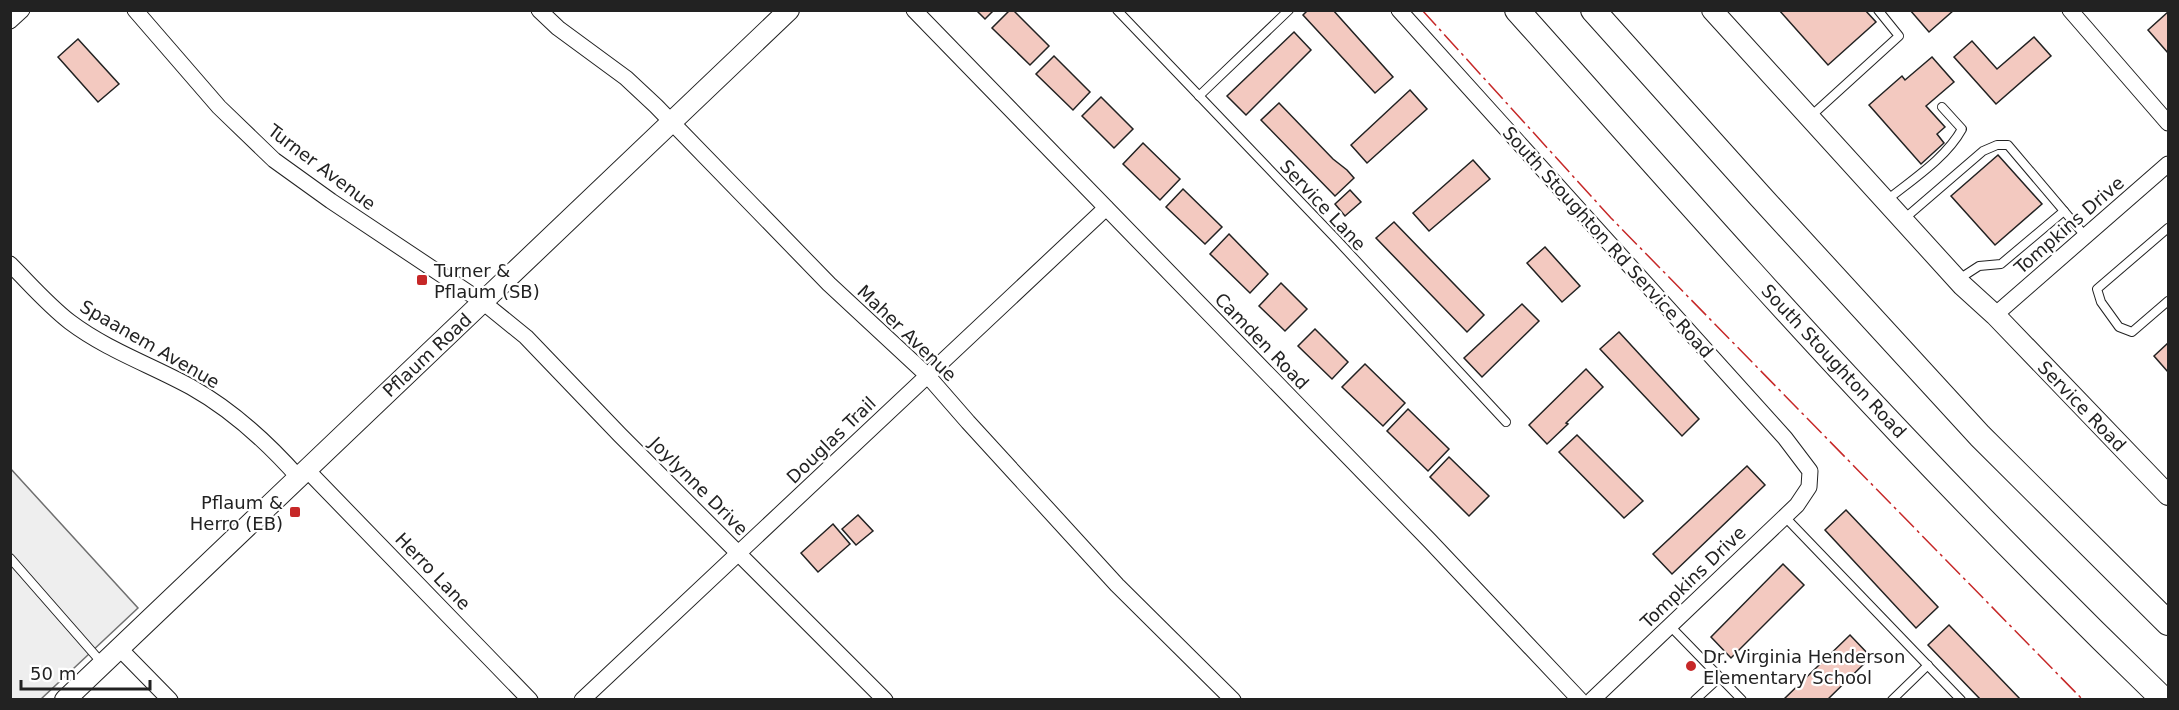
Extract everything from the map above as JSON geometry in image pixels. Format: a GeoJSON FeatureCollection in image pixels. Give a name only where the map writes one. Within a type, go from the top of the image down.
{"type":"FeatureCollection","features":[{"type":"Feature","properties":{"kind":"main road","name":"South Stoughton Road"},"geometry":{"type":"LineString","coordinates":[[1517,10],[1872,404],[1994,531],[2164,699]]}},
{"type":"Feature","properties":{"kind":"main road"},"geometry":{"type":"LineString","coordinates":[[1593,10],[1980,436],[2169,623]]}},
{"type":"Feature","properties":{"kind":"street"},"geometry":{"type":"LineString","coordinates":[[10,21],[22,10]]}},
{"type":"Feature","properties":{"kind":"street","name":"Turner Avenue"},"geometry":{"type":"LineString","coordinates":[[135,10],[219,107],[274,160],[331,201],[484,303]]}},
{"type":"Feature","properties":{"kind":"street","name":"Maher Avenue"},"geometry":{"type":"LineString","coordinates":[[539,10],[558,28],[626,78],[672,121],[829,284],[927,375],[1118,585],[1233,699]]}},
{"type":"Feature","properties":{"kind":"street","name":"Pflaum Road"},"geometry":{"type":"LineString","coordinates":[[65,699],[435,346],[484,303],[789,10]]}},
{"type":"Feature","properties":{"kind":"street","name":"Camden Road"},"geometry":{"type":"LineString","coordinates":[[914,10],[1430,541],[1580,699]]}},
{"type":"Feature","properties":{"kind":"street","name":"South Stoughton Rd Service Road"},"geometry":{"type":"LineString","coordinates":[[1399,10],[1785,438],[1807,465],[1810,477]]}},
{"type":"Feature","properties":{"kind":"street"},"geometry":{"type":"LineString","coordinates":[[1713,10],[1958,280],[1995,315]]}},
{"type":"Feature","properties":{"kind":"street"},"geometry":{"type":"LineString","coordinates":[[2070,10],[2169,123]]}},
{"type":"Feature","properties":{"kind":"street","name":"Tompkins Drive"},"geometry":{"type":"LineString","coordinates":[[1995,315],[2169,164]]}},
{"type":"Feature","properties":{"kind":"street","name":"Douglas Trail"},"geometry":{"type":"LineString","coordinates":[[582,699],[1106,208]]}},
{"type":"Feature","properties":{"kind":"street","name":"Spaanem Avenue"},"geometry":{"type":"LineString","coordinates":[[10,264],[69,321],[102,343],[192,388],[272,447],[303,474]]}},
{"type":"Feature","properties":{"kind":"street","name":"Joylynne Drive"},"geometry":{"type":"LineString","coordinates":[[484,303],[526,337],[620,435],[885,699]]}},
{"type":"Feature","properties":{"kind":"street","name":"Service Road"},"geometry":{"type":"LineString","coordinates":[[1995,315],[2169,495]]}},
{"type":"Feature","properties":{"kind":"street","name":"Herro Lane"},"geometry":{"type":"LineString","coordinates":[[303,474],[530,699]]}},
{"type":"Feature","properties":{"kind":"street","name":"Tompkins Drive"},"geometry":{"type":"LineString","coordinates":[[1592,699],[1797,505],[1811,482],[1810,477]]}},
{"type":"Feature","properties":{"kind":"street"},"geometry":{"type":"LineString","coordinates":[[120,649],[170,699]]}},
{"type":"Feature","properties":{"kind":"lane","name":"Service Lane"},"geometry":{"type":"LineString","coordinates":[[1117,10],[1337,240],[1506,422]]}},
{"type":"Feature","properties":{"kind":"lane"},"geometry":{"type":"LineString","coordinates":[[1199,96],[1289,10]]}},
{"type":"Feature","properties":{"kind":"lane"},"geometry":{"type":"LineString","coordinates":[[1810,117],[1899,36],[1878,10]]}},
{"type":"Feature","properties":{"kind":"lane"},"geometry":{"type":"LineString","coordinates":[[1886,201],[1956,140],[1962,129],[1941,107]]}},
{"type":"Feature","properties":{"kind":"lane"},"geometry":{"type":"LineString","coordinates":[[1903,220],[1983,152],[1997,145],[2008,145],[2086,237]]}},
{"type":"Feature","properties":{"kind":"lane"},"geometry":{"type":"LineString","coordinates":[[1958,280],[1979,266],[2001,264],[2064,211]]}},
{"type":"Feature","properties":{"kind":"lane"},"geometry":{"type":"LineString","coordinates":[[2169,228],[2097,289],[2101,302],[2119,327],[2132,332],[2169,302]]}},
{"type":"Feature","properties":{"kind":"lane"},"geometry":{"type":"LineString","coordinates":[[1785,517],[1961,699]]}},
{"type":"Feature","properties":{"kind":"lane"},"geometry":{"type":"LineString","coordinates":[[10,558],[103,664]]}},
{"type":"Feature","properties":{"kind":"lane"},"geometry":{"type":"LineString","coordinates":[[1670,626],[1742,699]]}},
{"type":"Feature","properties":{"kind":"lane"},"geometry":{"type":"LineString","coordinates":[[1892,699],[1928,665]]}},
{"type":"Feature","properties":{"kind":"lane"},"geometry":{"type":"LineString","coordinates":[[1695,699],[1720,677]]}},
{"type":"Feature","properties":{"kind":"shaded area"},"geometry":{"type":"Polygon","coordinates":[[[10,468],[138,608],[41,699],[11,699],[10,468]]]}},
{"type":"Feature","properties":{"kind":"building"},"geometry":{"type":"Polygon","coordinates":[[[976,10],[994,10],[985,19],[976,10]]]}},
{"type":"Feature","properties":{"kind":"building"},"geometry":{"type":"Polygon","coordinates":[[[1010,10],[1013,10],[1049,46],[1030,65],[992,28],[1010,10]]]}},
{"type":"Feature","properties":{"kind":"building"},"geometry":{"type":"Polygon","coordinates":[[[1308,10],[1333,10],[1393,77],[1375,93],[1303,15],[1308,10]]]}},
{"type":"Feature","properties":{"kind":"building"},"geometry":{"type":"Polygon","coordinates":[[[1779,10],[1865,10],[1876,22],[1828,65],[1779,10]]]}},
{"type":"Feature","properties":{"kind":"building"},"geometry":{"type":"Polygon","coordinates":[[[1910,10],[1954,10],[1929,32],[1910,10]]]}},
{"type":"Feature","properties":{"kind":"building"},"geometry":{"type":"Polygon","coordinates":[[[2168,12],[2168,53],[2148,30],[2168,12]]]}},
{"type":"Feature","properties":{"kind":"building"},"geometry":{"type":"Polygon","coordinates":[[[1294,32],[1311,50],[1246,115],[1227,96],[1294,32]]]}},
{"type":"Feature","properties":{"kind":"building"},"geometry":{"type":"Polygon","coordinates":[[[2034,37],[2051,56],[1996,104],[1954,57],[1972,41],[1997,69],[2034,37]]]}},
{"type":"Feature","properties":{"kind":"building"},"geometry":{"type":"Polygon","coordinates":[[[78,39],[119,84],[98,102],[58,57],[78,39]]]}},
{"type":"Feature","properties":{"kind":"building"},"geometry":{"type":"Polygon","coordinates":[[[1054,56],[1090,92],[1073,110],[1036,74],[1054,56]]]}},
{"type":"Feature","properties":{"kind":"building"},"geometry":{"type":"Polygon","coordinates":[[[1932,57],[1954,82],[1926,106],[1945,127],[1937,134],[1944,143],[1921,164],[1869,105],[1902,76],[1905,80],[1932,57]]]}},
{"type":"Feature","properties":{"kind":"building"},"geometry":{"type":"Polygon","coordinates":[[[1410,90],[1427,109],[1367,163],[1351,145],[1410,90]]]}},
{"type":"Feature","properties":{"kind":"building"},"geometry":{"type":"Polygon","coordinates":[[[1101,97],[1133,129],[1114,148],[1082,116],[1101,97]]]}},
{"type":"Feature","properties":{"kind":"building"},"geometry":{"type":"Polygon","coordinates":[[[1279,103],[1354,178],[1335,196],[1261,120],[1279,103]]]}},
{"type":"Feature","properties":{"kind":"building"},"geometry":{"type":"Polygon","coordinates":[[[1143,143],[1180,179],[1160,200],[1123,164],[1143,143]]]}},
{"type":"Feature","properties":{"kind":"building"},"geometry":{"type":"Polygon","coordinates":[[[1998,155],[2042,204],[1995,245],[1951,196],[1998,155]]]}},
{"type":"Feature","properties":{"kind":"building"},"geometry":{"type":"Polygon","coordinates":[[[1473,160],[1490,179],[1429,231],[1413,213],[1473,160]]]}},
{"type":"Feature","properties":{"kind":"building"},"geometry":{"type":"Polygon","coordinates":[[[1183,189],[1222,227],[1205,244],[1166,207],[1183,189]]]}},
{"type":"Feature","properties":{"kind":"building"},"geometry":{"type":"Polygon","coordinates":[[[1350,190],[1361,202],[1345,216],[1335,204],[1350,190]]]}},
{"type":"Feature","properties":{"kind":"building"},"geometry":{"type":"Polygon","coordinates":[[[1394,222],[1484,315],[1467,332],[1376,238],[1394,222]]]}},
{"type":"Feature","properties":{"kind":"building"},"geometry":{"type":"Polygon","coordinates":[[[1229,234],[1268,274],[1250,293],[1210,254],[1229,234]]]}},
{"type":"Feature","properties":{"kind":"building"},"geometry":{"type":"Polygon","coordinates":[[[1545,247],[1580,286],[1562,302],[1527,263],[1545,247]]]}},
{"type":"Feature","properties":{"kind":"building"},"geometry":{"type":"Polygon","coordinates":[[[1281,283],[1307,309],[1285,331],[1259,306],[1281,283]]]}},
{"type":"Feature","properties":{"kind":"building"},"geometry":{"type":"Polygon","coordinates":[[[1522,304],[1539,321],[1482,377],[1464,358],[1522,304]]]}},
{"type":"Feature","properties":{"kind":"building"},"geometry":{"type":"Polygon","coordinates":[[[1315,329],[1348,362],[1332,379],[1298,346],[1315,329]]]}},
{"type":"Feature","properties":{"kind":"building"},"geometry":{"type":"Polygon","coordinates":[[[1619,332],[1699,419],[1682,436],[1600,349],[1619,332]]]}},
{"type":"Feature","properties":{"kind":"building"},"geometry":{"type":"Polygon","coordinates":[[[2168,343],[2168,372],[2154,356],[2168,343]]]}},
{"type":"Feature","properties":{"kind":"building"},"geometry":{"type":"Polygon","coordinates":[[[1365,364],[1405,403],[1383,426],[1342,387],[1365,364]]]}},
{"type":"Feature","properties":{"kind":"building"},"geometry":{"type":"Polygon","coordinates":[[[1586,369],[1603,387],[1547,444],[1529,425],[1586,369]]]}},
{"type":"Feature","properties":{"kind":"building"},"geometry":{"type":"Polygon","coordinates":[[[1408,409],[1449,449],[1428,471],[1387,431],[1408,409]]]}},
{"type":"Feature","properties":{"kind":"building"},"geometry":{"type":"Polygon","coordinates":[[[1577,435],[1643,501],[1624,518],[1559,452],[1577,435]]]}},
{"type":"Feature","properties":{"kind":"building"},"geometry":{"type":"Polygon","coordinates":[[[1449,457],[1489,496],[1469,516],[1430,477],[1449,457]]]}},
{"type":"Feature","properties":{"kind":"building"},"geometry":{"type":"Polygon","coordinates":[[[1747,466],[1765,485],[1672,574],[1653,554],[1747,466]]]}},
{"type":"Feature","properties":{"kind":"building"},"geometry":{"type":"Polygon","coordinates":[[[1846,510],[1938,607],[1916,628],[1825,530],[1846,510]]]}},
{"type":"Feature","properties":{"kind":"building"},"geometry":{"type":"Polygon","coordinates":[[[858,515],[873,531],[856,545],[842,529],[858,515]]]}},
{"type":"Feature","properties":{"kind":"building"},"geometry":{"type":"Polygon","coordinates":[[[833,524],[850,544],[818,572],[801,553],[833,524]]]}},
{"type":"Feature","properties":{"kind":"building"},"geometry":{"type":"Polygon","coordinates":[[[1783,564],[1804,585],[1731,658],[1711,637],[1783,564]]]}},
{"type":"Feature","properties":{"kind":"building"},"geometry":{"type":"Polygon","coordinates":[[[1949,625],[2021,700],[1981,700],[1928,645],[1949,625]]]}},
{"type":"Feature","properties":{"kind":"building"},"geometry":{"type":"Polygon","coordinates":[[[1850,635],[1871,657],[1827,700],[1783,700],[1850,635]]]}},
{"type":"Feature","properties":{"kind":"power"},"geometry":{"type":"LineString","coordinates":[[1422,10],[1611,218],[2083,700]]}},
{"type":"Feature","properties":{"kind":"place","name":"Turner & Pflaum (SB)"},"geometry":{"type":"Point","coordinates":[422,280]}},
{"type":"Feature","properties":{"kind":"place","name":"Pflaum & Herro (EB)"},"geometry":{"type":"Point","coordinates":[295,512]}},
{"type":"Feature","properties":{"kind":"place","name":"Dr. Virginia Henderson Elementary School"},"geometry":{"type":"Point","coordinates":[1691,666]}}]}
